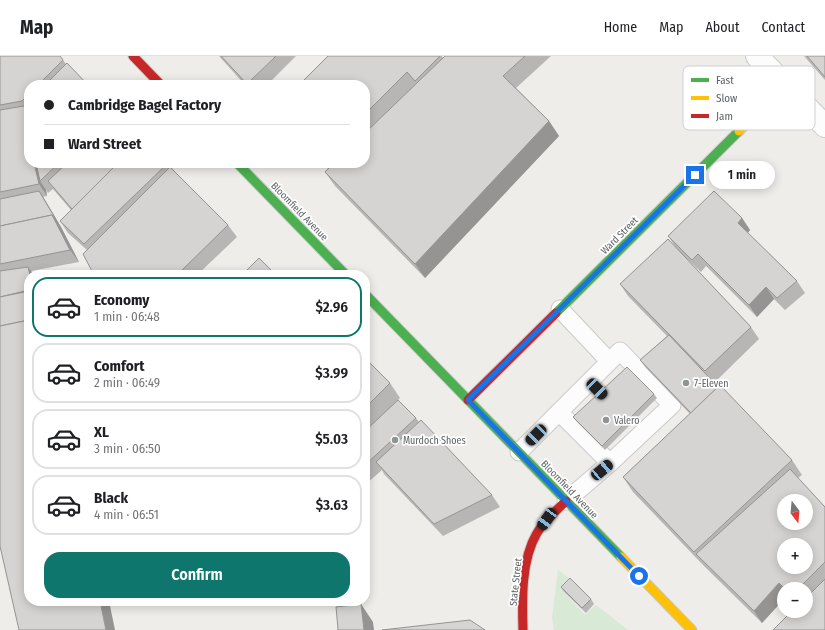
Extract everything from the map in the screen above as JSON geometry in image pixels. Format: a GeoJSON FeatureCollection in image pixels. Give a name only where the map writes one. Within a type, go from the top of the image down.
{"type":"FeatureCollection","features":[{"type":"Feature","properties":{"kind":"main road"},"geometry":{"type":"LineString","coordinates":[[133,56],[156,80]]}},
{"type":"Feature","properties":{"kind":"main road","name":"Ward Street"},"geometry":{"type":"LineString","coordinates":[[468,400],[741,130]]}},
{"type":"Feature","properties":{"kind":"main road","name":"Bloomfield Avenue"},"geometry":{"type":"LineString","coordinates":[[242,168],[341,270]]}},
{"type":"Feature","properties":{"kind":"main road","name":"Bloomfield Avenue"},"geometry":{"type":"LineString","coordinates":[[370,299],[692,630]]}},
{"type":"Feature","properties":{"kind":"main road","name":"State Street"},"geometry":{"type":"LineString","coordinates":[[523,630],[525,572],[530,550],[536,534],[547,519],[566,501]]}},
{"type":"Feature","properties":{"kind":"street"},"geometry":{"type":"LineString","coordinates":[[757,56],[767,66]]}},
{"type":"Feature","properties":{"kind":"street"},"geometry":{"type":"LineString","coordinates":[[815,115],[825,126]]}},
{"type":"Feature","properties":{"kind":"lane"},"geometry":{"type":"LineString","coordinates":[[560,309],[609,361]]}},
{"type":"Feature","properties":{"kind":"lane"},"geometry":{"type":"LineString","coordinates":[[519,452],[559,412],[594,386],[609,361],[620,351],[672,405],[636,430],[610,463],[566,501]]}},
{"type":"Feature","properties":{"kind":"lane"},"geometry":{"type":"LineString","coordinates":[[559,412],[610,463]]}},
{"type":"Feature","properties":{"kind":"green space"},"geometry":{"type":"Polygon","coordinates":[[[558,570],[573,581],[563,592],[585,615],[596,605],[628,630],[554,630],[552,618],[558,570]]]}},
{"type":"Feature","properties":{"kind":"building"},"geometry":{"type":"Polygon","coordinates":[[[0,56],[60,56],[63,60],[43,80],[24,80],[24,99],[22,101],[0,105],[0,56]]]}},
{"type":"Feature","properties":{"kind":"building"},"geometry":{"type":"Polygon","coordinates":[[[221,56],[276,56],[251,80],[243,80],[221,56]]]}},
{"type":"Feature","properties":{"kind":"building"},"geometry":{"type":"Polygon","coordinates":[[[328,56],[440,56],[415,81],[407,72],[370,109],[370,80],[304,80],[328,56]]]}},
{"type":"Feature","properties":{"kind":"building"},"geometry":{"type":"Polygon","coordinates":[[[445,56],[525,56],[503,76],[549,121],[415,264],[325,172],[329,168],[370,168],[370,128],[445,56]]]}},
{"type":"Feature","properties":{"kind":"building"},"geometry":{"type":"Polygon","coordinates":[[[807,56],[825,56],[825,77],[807,56]]]}},
{"type":"Feature","properties":{"kind":"building"},"geometry":{"type":"Polygon","coordinates":[[[67,63],[83,80],[50,80],[67,63]]]}},
{"type":"Feature","properties":{"kind":"building"},"geometry":{"type":"Polygon","coordinates":[[[24,106],[24,168],[35,168],[39,184],[0,192],[0,110],[24,106]]]}},
{"type":"Feature","properties":{"kind":"building"},"geometry":{"type":"Polygon","coordinates":[[[37,168],[54,168],[40,181],[37,168]]]}},
{"type":"Feature","properties":{"kind":"building"},"geometry":{"type":"Polygon","coordinates":[[[62,168],[113,168],[72,209],[48,181],[62,168]]]}},
{"type":"Feature","properties":{"kind":"building"},"geometry":{"type":"Polygon","coordinates":[[[113,168],[163,168],[84,244],[60,221],[113,168]]]}},
{"type":"Feature","properties":{"kind":"building"},"geometry":{"type":"Polygon","coordinates":[[[169,168],[171,168],[228,225],[182,270],[91,270],[83,254],[169,168]]]}},
{"type":"Feature","properties":{"kind":"building"},"geometry":{"type":"Polygon","coordinates":[[[39,191],[55,218],[52,215],[0,226],[0,199],[39,191]]]}},
{"type":"Feature","properties":{"kind":"building"},"geometry":{"type":"Polygon","coordinates":[[[714,191],[742,218],[738,223],[797,281],[777,298],[766,287],[749,305],[698,254],[692,260],[668,236],[714,191]]]}},
{"type":"Feature","properties":{"kind":"building"},"geometry":{"type":"Polygon","coordinates":[[[52,215],[70,250],[0,264],[0,226],[52,215]]]}},
{"type":"Feature","properties":{"kind":"building"},"geometry":{"type":"Polygon","coordinates":[[[668,239],[751,327],[705,371],[620,284],[668,239]]]}},
{"type":"Feature","properties":{"kind":"building"},"geometry":{"type":"Polygon","coordinates":[[[259,258],[271,270],[247,270],[259,258]]]}},
{"type":"Feature","properties":{"kind":"building"},"geometry":{"type":"Polygon","coordinates":[[[28,267],[29,270],[24,270],[24,291],[0,297],[0,271],[28,267]]]}},
{"type":"Feature","properties":{"kind":"building"},"geometry":{"type":"Polygon","coordinates":[[[24,292],[24,321],[0,326],[0,297],[24,292]]]}},
{"type":"Feature","properties":{"kind":"building"},"geometry":{"type":"Polygon","coordinates":[[[24,321],[24,606],[101,606],[106,630],[19,630],[0,546],[0,326],[24,321]]]}},
{"type":"Feature","properties":{"kind":"building","name":"7-Eleven"},"geometry":{"type":"Polygon","coordinates":[[[669,335],[718,387],[691,413],[640,360],[669,335]]]}},
{"type":"Feature","properties":{"kind":"building"},"geometry":{"type":"Polygon","coordinates":[[[370,363],[390,383],[370,403],[370,363]]]}},
{"type":"Feature","properties":{"kind":"building"},"geometry":{"type":"Polygon","coordinates":[[[627,367],[654,394],[602,446],[573,417],[627,367]]]}},
{"type":"Feature","properties":{"kind":"building"},"geometry":{"type":"Polygon","coordinates":[[[720,385],[792,460],[694,552],[623,477],[720,385]]]}},
{"type":"Feature","properties":{"kind":"building"},"geometry":{"type":"Polygon","coordinates":[[[398,400],[416,418],[370,460],[370,426],[398,400]]]}},
{"type":"Feature","properties":{"kind":"building"},"geometry":{"type":"Polygon","coordinates":[[[421,420],[492,495],[434,524],[376,462],[421,420]]]}},
{"type":"Feature","properties":{"kind":"building"},"geometry":{"type":"Polygon","coordinates":[[[790,469],[825,507],[825,562],[813,574],[805,582],[777,582],[777,585],[754,611],[696,554],[790,469]]]}},
{"type":"Feature","properties":{"kind":"building"},"geometry":{"type":"Polygon","coordinates":[[[570,578],[591,599],[582,608],[561,587],[570,578]]]}},
{"type":"Feature","properties":{"kind":"building"},"geometry":{"type":"Polygon","coordinates":[[[825,579],[825,630],[773,630],[785,618],[813,618],[813,591],[825,579]]]}},
{"type":"Feature","properties":{"kind":"building"},"geometry":{"type":"Polygon","coordinates":[[[361,606],[364,630],[338,630],[336,607],[361,606]]]}},
{"type":"Feature","properties":{"kind":"building"},"geometry":{"type":"Polygon","coordinates":[[[470,620],[485,630],[382,630],[470,620]]]}},
{"type":"Feature","properties":{"kind":"traffic: fast"},"geometry":{"type":"LineString","coordinates":[[556,313],[739,131]]}},
{"type":"Feature","properties":{"kind":"traffic: fast"},"geometry":{"type":"LineString","coordinates":[[242,168],[341,270]]}},
{"type":"Feature","properties":{"kind":"traffic: fast"},"geometry":{"type":"LineString","coordinates":[[370,299],[621,557]]}},
{"type":"Feature","properties":{"kind":"traffic: slow"},"geometry":{"type":"LineString","coordinates":[[621,557],[692,630]]}},
{"type":"Feature","properties":{"kind":"traffic: jam"},"geometry":{"type":"LineString","coordinates":[[133,56],[156,80]]}},
{"type":"Feature","properties":{"kind":"traffic: jam"},"geometry":{"type":"LineString","coordinates":[[468,400],[556,313]]}},
{"type":"Feature","properties":{"kind":"traffic: jam"},"geometry":{"type":"LineString","coordinates":[[523,630],[524,580],[528,555],[537,533],[543,524],[566,501]]}},
{"type":"Feature","properties":{"kind":"place","name":"7-Eleven"},"geometry":{"type":"Point","coordinates":[686,383]}},
{"type":"Feature","properties":{"kind":"place","name":"Valero"},"geometry":{"type":"Point","coordinates":[606,420]}},
{"type":"Feature","properties":{"kind":"place","name":"Murdoch Shoes"},"geometry":{"type":"Point","coordinates":[395,440]}},
{"type":"Feature","properties":{"kind":"route"},"geometry":{"type":"LineString","coordinates":[[639,576],[468,400],[695,175]]}}]}
